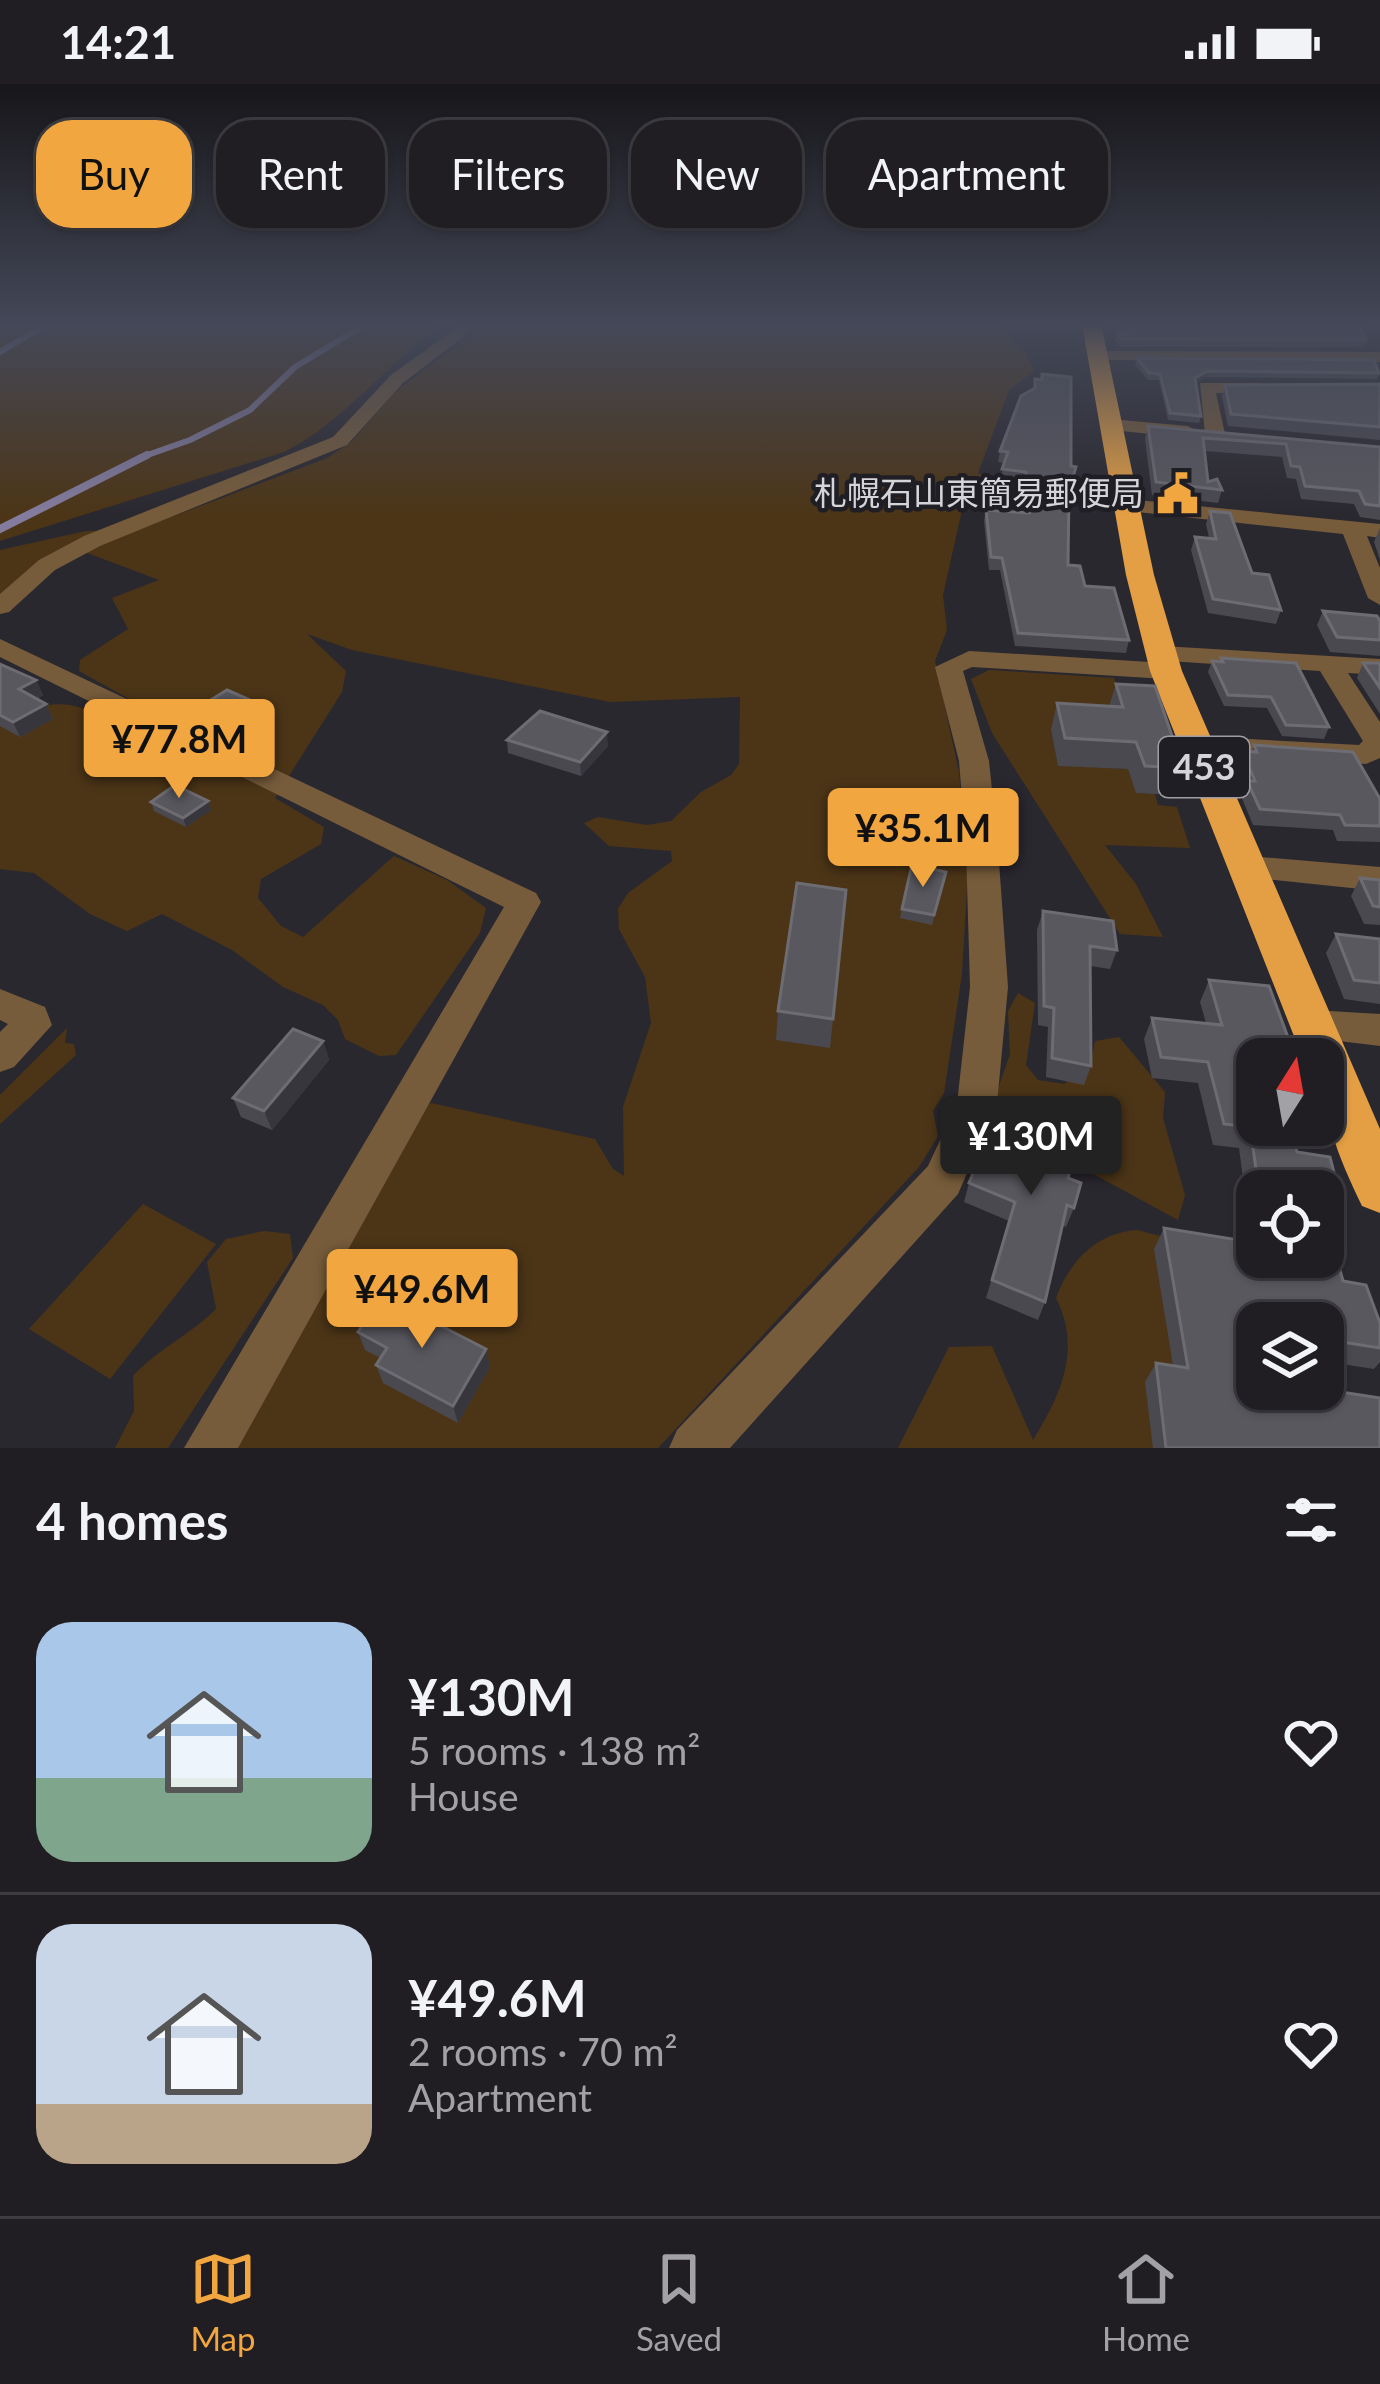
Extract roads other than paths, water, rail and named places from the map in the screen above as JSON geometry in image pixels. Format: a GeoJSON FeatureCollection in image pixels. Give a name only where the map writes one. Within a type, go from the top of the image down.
{"type":"FeatureCollection","features":[{"type":"Feature","properties":{"kind":"highway","name":"453"},"geometry":{"type":"LineString","coordinates":[[1103,388],[1164,663],[1380,1190]]}},
{"type":"Feature","properties":{"kind":"street"},"geometry":{"type":"LineString","coordinates":[[0,607],[47,565],[92,541],[340,441],[390,388]]}},
{"type":"Feature","properties":{"kind":"street"},"geometry":{"type":"LineString","coordinates":[[1215,434],[1206,388],[1271,388]]}},
{"type":"Feature","properties":{"kind":"street"},"geometry":{"type":"LineString","coordinates":[[1110,425],[1239,436]]}},
{"type":"Feature","properties":{"kind":"street"},"geometry":{"type":"LineString","coordinates":[[1126,505],[1380,531]]}},
{"type":"Feature","properties":{"kind":"street"},"geometry":{"type":"LineString","coordinates":[[1352,528],[1380,598]]}},
{"type":"Feature","properties":{"kind":"street"},"geometry":{"type":"LineString","coordinates":[[0,646],[524,902],[210,1448]]}},
{"type":"Feature","properties":{"kind":"street"},"geometry":{"type":"LineString","coordinates":[[695,1448],[943,1180],[976,1105],[989,988],[982,848],[974,761],[948,667],[969,659],[1380,667]]}},
{"type":"Feature","properties":{"kind":"street"},"geometry":{"type":"LineString","coordinates":[[1195,745],[1366,755],[1379,743],[1329,664]]}},
{"type":"Feature","properties":{"kind":"street"},"geometry":{"type":"LineString","coordinates":[[1249,868],[1380,879]]}},
{"type":"Feature","properties":{"kind":"street"},"geometry":{"type":"LineString","coordinates":[[0,1004],[32,1018],[33,1025],[0,1056]]}},
{"type":"Feature","properties":{"kind":"street"},"geometry":{"type":"LineString","coordinates":[[1312,1024],[1380,1030]]}},
{"type":"Feature","properties":{"kind":"waterway"},"geometry":{"type":"LineString","coordinates":[[146,456],[250,410],[273,388]]}},
{"type":"Feature","properties":{"kind":"waterway"},"geometry":{"type":"LineString","coordinates":[[0,529],[146,456]]}},
{"type":"Feature","properties":{"kind":"waterway"},"geometry":{"type":"LineString","coordinates":[[139,458],[146,456]]}},
{"type":"Feature","properties":{"kind":"place","name":"札幌石山東簡易郵便局"},"geometry":{"type":"Point","coordinates":[1178,493]}}]}
